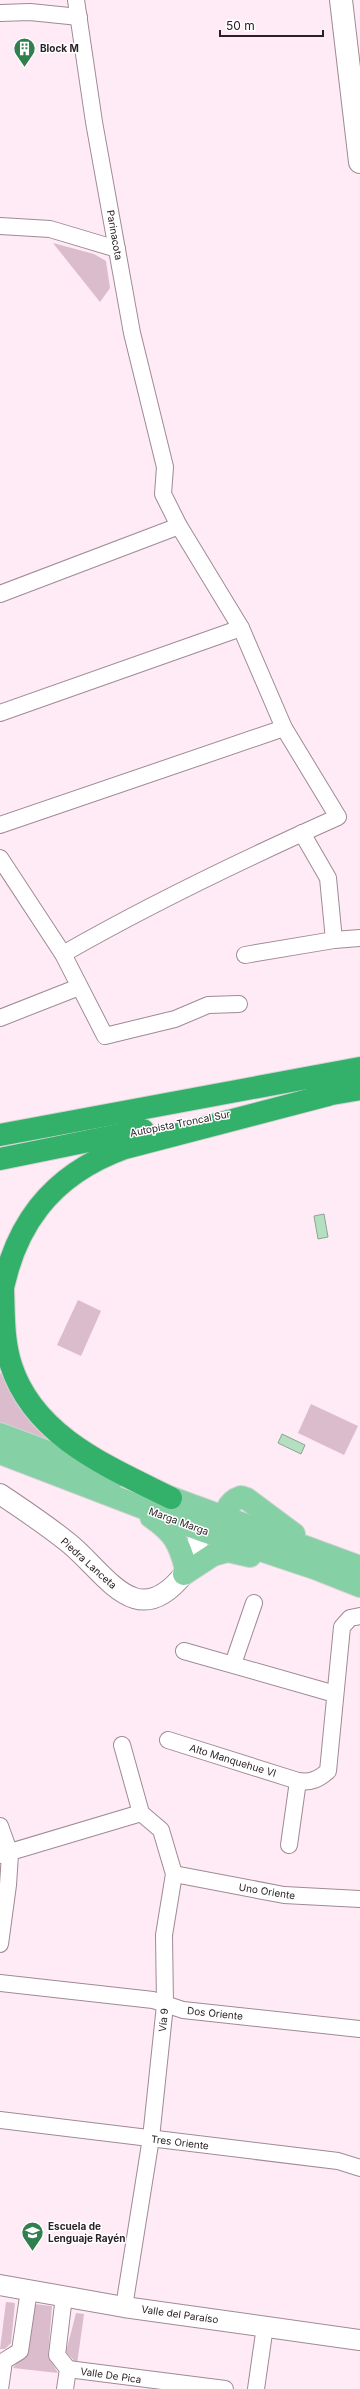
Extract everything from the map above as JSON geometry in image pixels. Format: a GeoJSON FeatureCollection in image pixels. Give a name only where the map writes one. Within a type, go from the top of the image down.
{"type":"FeatureCollection","features":[{"type":"Feature","properties":{"kind":"highway"},"geometry":{"type":"LineString","coordinates":[[0,1134],[360,1068]]}},
{"type":"Feature","properties":{"kind":"highway","name":"Autopista Troncal Sur"},"geometry":{"type":"LineString","coordinates":[[0,1159],[360,1089]]}},
{"type":"Feature","properties":{"kind":"highway"},"geometry":{"type":"LineString","coordinates":[[171,1498],[91,1457],[56,1434],[34,1406],[11,1365],[6,1341],[1,1295],[18,1240],[35,1212],[59,1186],[90,1163],[125,1148],[328,1095]]}},
{"type":"Feature","properties":{"kind":"main road"},"geometry":{"type":"LineString","coordinates":[[341,0],[355,78],[360,162]]}},
{"type":"Feature","properties":{"kind":"main road","name":"Marga Marga"},"geometry":{"type":"LineString","coordinates":[[0,1434],[171,1498],[214,1524]]}},
{"type":"Feature","properties":{"kind":"main road","name":"Marga Marga"},"geometry":{"type":"LineString","coordinates":[[0,1453],[133,1504],[214,1524],[316,1559],[360,1567]]}},
{"type":"Feature","properties":{"kind":"main road"},"geometry":{"type":"LineString","coordinates":[[214,1524],[236,1499],[241,1497],[247,1499],[316,1559]]}},
{"type":"Feature","properties":{"kind":"main road"},"geometry":{"type":"LineString","coordinates":[[133,1504],[173,1534],[181,1551],[185,1572],[212,1555],[228,1551],[316,1559]]}},
{"type":"Feature","properties":{"kind":"main road","name":"Marga Marga"},"geometry":{"type":"LineString","coordinates":[[316,1559],[360,1586]]}},
{"type":"Feature","properties":{"kind":"street","name":"Parinacota"},"geometry":{"type":"LineString","coordinates":[[76,0],[94,122],[132,333],[165,467],[163,494],[179,526],[241,628],[284,728],[338,817],[302,833]]}},
{"type":"Feature","properties":{"kind":"street"},"geometry":{"type":"LineString","coordinates":[[0,13],[30,12],[79,17]]}},
{"type":"Feature","properties":{"kind":"street"},"geometry":{"type":"LineString","coordinates":[[0,226],[50,229],[117,249]]}},
{"type":"Feature","properties":{"kind":"street"},"geometry":{"type":"LineString","coordinates":[[0,594],[179,526]]}},
{"type":"Feature","properties":{"kind":"street"},"geometry":{"type":"LineString","coordinates":[[0,713],[241,628]]}},
{"type":"Feature","properties":{"kind":"street"},"geometry":{"type":"LineString","coordinates":[[0,825],[284,728]]}},
{"type":"Feature","properties":{"kind":"street"},"geometry":{"type":"LineString","coordinates":[[62,954],[147,907],[302,833],[328,878],[334,940]]}},
{"type":"Feature","properties":{"kind":"street"},"geometry":{"type":"LineString","coordinates":[[0,858],[62,954],[105,1036],[175,1019],[208,1005],[239,1004]]}},
{"type":"Feature","properties":{"kind":"street"},"geometry":{"type":"LineString","coordinates":[[245,954],[334,940],[360,938]]}},
{"type":"Feature","properties":{"kind":"street"},"geometry":{"type":"LineString","coordinates":[[0,1018],[79,987]]}},
{"type":"Feature","properties":{"kind":"street","name":"Piedra Lanceta"},"geometry":{"type":"LineString","coordinates":[[0,1494],[71,1545],[123,1594],[136,1599],[152,1600],[166,1593],[185,1572],[214,1524]]}},
{"type":"Feature","properties":{"kind":"street"},"geometry":{"type":"LineString","coordinates":[[233,1664],[254,1603]]}},
{"type":"Feature","properties":{"kind":"street","name":"Alto Manquehue VI"},"geometry":{"type":"LineString","coordinates":[[168,1740],[298,1781],[307,1782],[320,1778],[328,1771],[342,1627],[350,1618],[360,1616]]}},
{"type":"Feature","properties":{"kind":"street"},"geometry":{"type":"LineString","coordinates":[[184,1650],[335,1694]]}},
{"type":"Feature","properties":{"kind":"street"},"geometry":{"type":"LineString","coordinates":[[5,1855],[140,1813],[122,1746]]}},
{"type":"Feature","properties":{"kind":"street"},"geometry":{"type":"LineString","coordinates":[[289,1845],[298,1781]]}},
{"type":"Feature","properties":{"kind":"street","name":"Vía 9"},"geometry":{"type":"LineString","coordinates":[[124,2306],[151,2138],[165,2004],[164,1935],[174,1874],[161,1830],[140,1813]]}},
{"type":"Feature","properties":{"kind":"street"},"geometry":{"type":"LineString","coordinates":[[0,1826],[8,1886],[0,1944]]}},
{"type":"Feature","properties":{"kind":"street","name":"Uno Oriente"},"geometry":{"type":"LineString","coordinates":[[174,1874],[284,1895],[360,1899]]}},
{"type":"Feature","properties":{"kind":"street","name":"Dos Oriente"},"geometry":{"type":"LineString","coordinates":[[0,1983],[153,2000],[184,2010],[360,2029]]}},
{"type":"Feature","properties":{"kind":"street","name":"Tres Oriente"},"geometry":{"type":"LineString","coordinates":[[0,2120],[338,2161],[360,2168]]}},
{"type":"Feature","properties":{"kind":"street","name":"Valle del Paraíso"},"geometry":{"type":"LineString","coordinates":[[0,2285],[124,2306],[360,2340]]}},
{"type":"Feature","properties":{"kind":"street"},"geometry":{"type":"LineString","coordinates":[[0,2389],[2,2361],[20,2351],[30,2290]]}},
{"type":"Feature","properties":{"kind":"street"},"geometry":{"type":"LineString","coordinates":[[64,2296],[57,2355],[68,2369],[65,2389]]}},
{"type":"Feature","properties":{"kind":"street"},"geometry":{"type":"LineString","coordinates":[[256,2389],[265,2326]]}},
{"type":"Feature","properties":{"kind":"street","name":"Valle De Pica"},"geometry":{"type":"LineString","coordinates":[[68,2369],[128,2384],[225,2389]]}},
{"type":"Feature","properties":{"kind":"shaded area"},"geometry":{"type":"Polygon","coordinates":[[[53,243],[94,254],[106,261],[110,288],[100,302],[53,243]]]}},
{"type":"Feature","properties":{"kind":"shaded area"},"geometry":{"type":"Polygon","coordinates":[[[324,1214],[328,1237],[318,1239],[314,1216],[324,1214]]]}},
{"type":"Feature","properties":{"kind":"shaded area"},"geometry":{"type":"Polygon","coordinates":[[[78,1300],[101,1311],[81,1356],[57,1345],[78,1300]]]}},
{"type":"Feature","properties":{"kind":"shaded area"},"geometry":{"type":"Polygon","coordinates":[[[4,1369],[15,1392],[31,1419],[46,1437],[56,1446],[0,1424],[0,1374],[4,1369]]]}},
{"type":"Feature","properties":{"kind":"shaded area"},"geometry":{"type":"Polygon","coordinates":[[[311,1404],[358,1426],[344,1455],[298,1433],[311,1404]]]}},
{"type":"Feature","properties":{"kind":"shaded area"},"geometry":{"type":"Polygon","coordinates":[[[282,1434],[305,1445],[301,1454],[278,1443],[282,1434]]]}},
{"type":"Feature","properties":{"kind":"shaded area"},"geometry":{"type":"Polygon","coordinates":[[[6,2302],[15,2303],[11,2343],[5,2349],[0,2349],[6,2302]]]}},
{"type":"Feature","properties":{"kind":"shaded area"},"geometry":{"type":"Polygon","coordinates":[[[34,2304],[52,2306],[48,2356],[58,2373],[13,2368],[26,2353],[34,2304]]]}},
{"type":"Feature","properties":{"kind":"shaded area"},"geometry":{"type":"Polygon","coordinates":[[[76,2313],[84,2314],[77,2364],[66,2352],[76,2313]]]}},
{"type":"Feature","properties":{"kind":"place","name":"Block M"},"geometry":{"type":"Point","coordinates":[24,68]}},
{"type":"Feature","properties":{"kind":"place","name":"Escuela de Lenguaje Rayén"},"geometry":{"type":"Point","coordinates":[33,2252]}}]}
